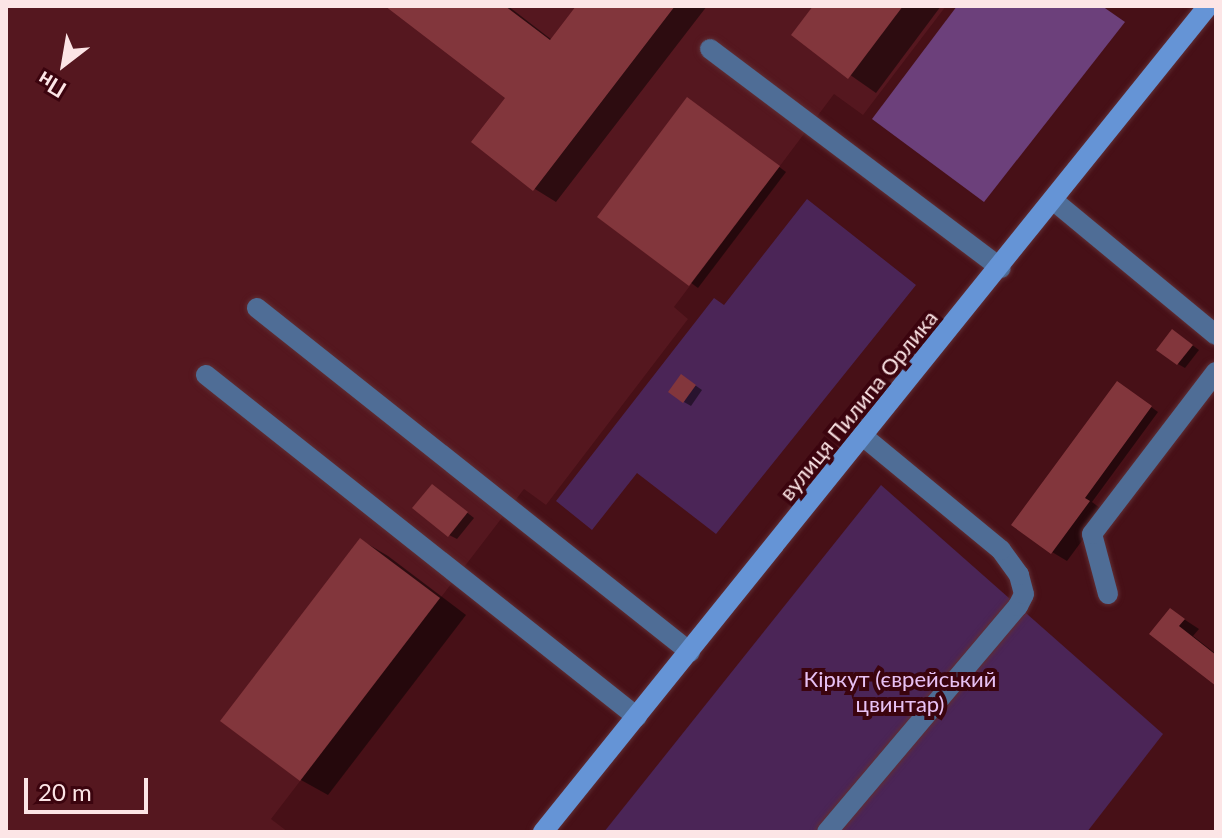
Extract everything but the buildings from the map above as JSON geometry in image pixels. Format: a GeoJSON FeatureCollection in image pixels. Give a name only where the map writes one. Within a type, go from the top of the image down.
{"type":"FeatureCollection","features":[{"type":"Feature","properties":{"kind":"main road","name":"вулиця Пилипа Орлика"},"geometry":{"type":"LineString","coordinates":[[543,832],[1001,268],[1207,6]]}},
{"type":"Feature","properties":{"kind":"lane"},"geometry":{"type":"LineString","coordinates":[[710,49],[1001,268]]}},
{"type":"Feature","properties":{"kind":"lane"},"geometry":{"type":"LineString","coordinates":[[1054,201],[1216,335]]}},
{"type":"Feature","properties":{"kind":"lane"},"geometry":{"type":"LineString","coordinates":[[257,308],[690,652]]}},
{"type":"Feature","properties":{"kind":"lane"},"geometry":{"type":"LineString","coordinates":[[1108,594],[1092,534],[1216,372]]}},
{"type":"Feature","properties":{"kind":"lane"},"geometry":{"type":"LineString","coordinates":[[206,375],[637,717]]}},
{"type":"Feature","properties":{"kind":"lane"},"geometry":{"type":"LineString","coordinates":[[827,832],[1018,606],[1024,594],[1019,575],[1001,550],[864,437]]}},
{"type":"Feature","properties":{"kind":"shaded area"},"geometry":{"type":"Polygon","coordinates":[[[6,6],[946,6],[863,115],[834,94],[674,307],[688,319],[546,505],[524,489],[271,819],[288,832],[6,832],[6,6]]]}},
{"type":"Feature","properties":{"kind":"shaded area"},"geometry":{"type":"Polygon","coordinates":[[[957,6],[1102,6],[1125,22],[984,202],[872,119],[957,6]]]}},
{"type":"Feature","properties":{"kind":"green space"},"geometry":{"type":"Polygon","coordinates":[[[807,199],[916,285],[716,534],[637,473],[592,530],[556,501],[714,298],[724,305],[807,199]]]}},
{"type":"Feature","properties":{"kind":"green space","name":"Кіркут (єврейський цвинтар)"},"geometry":{"type":"Polygon","coordinates":[[[881,485],[1163,734],[1087,832],[604,832],[881,485]]]}}]}
